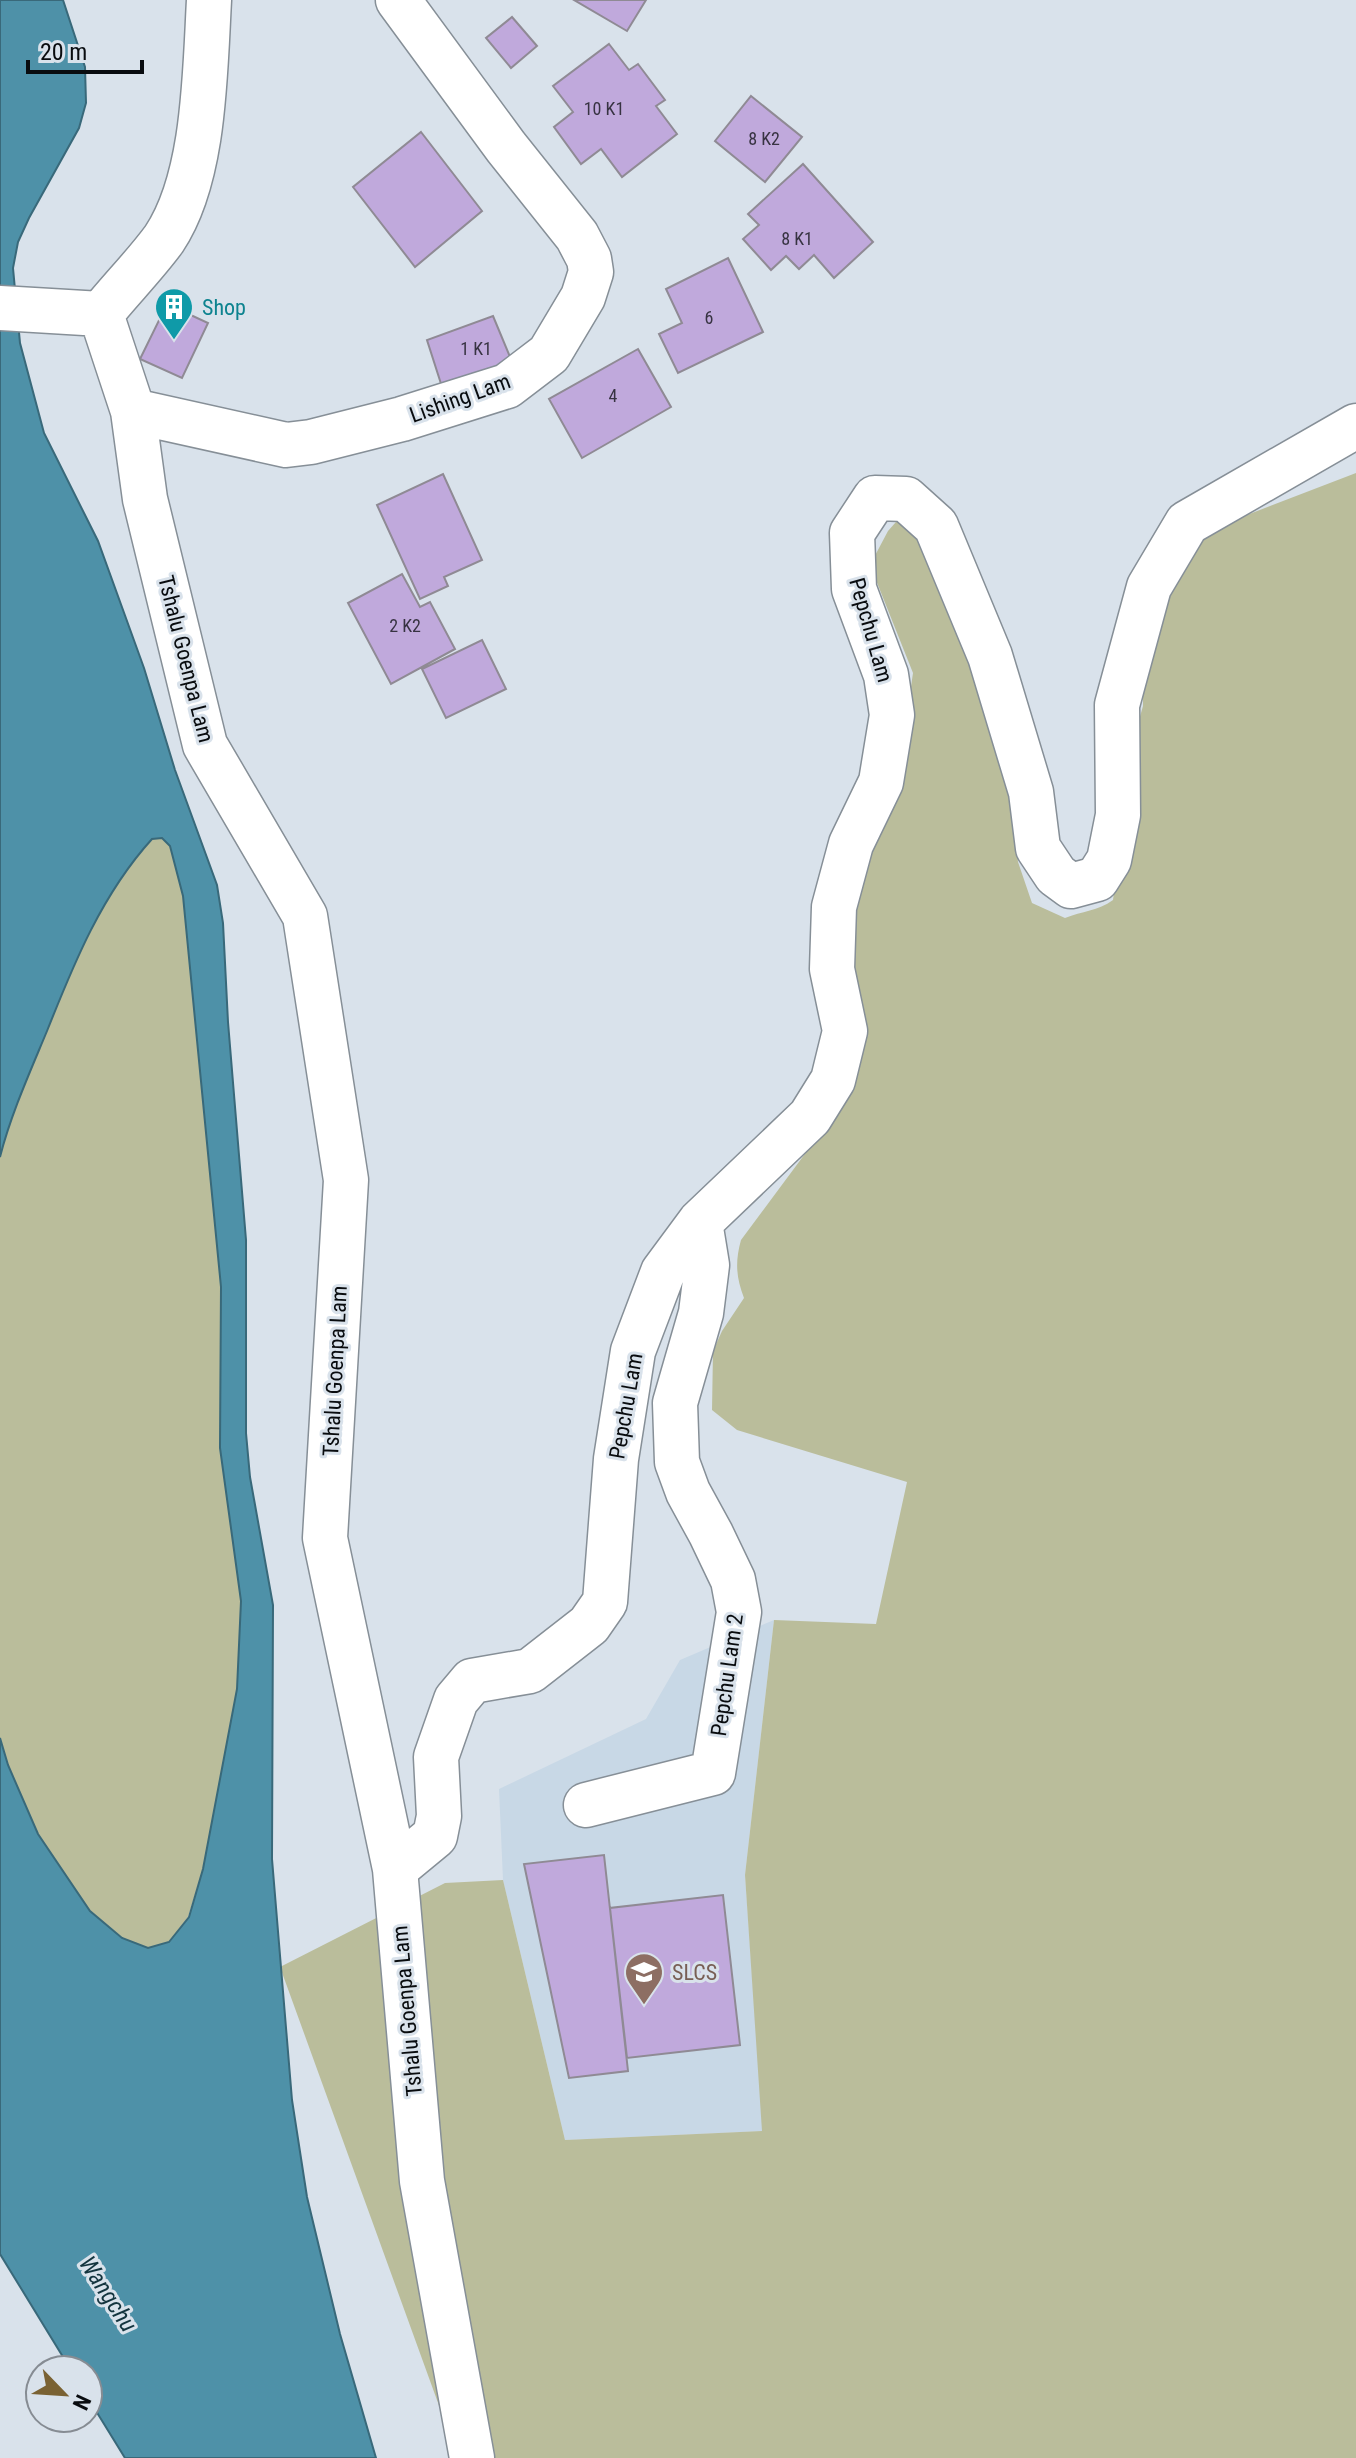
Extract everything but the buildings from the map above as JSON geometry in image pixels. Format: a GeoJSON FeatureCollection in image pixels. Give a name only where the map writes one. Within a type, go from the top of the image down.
{"type":"FeatureCollection","features":[{"type":"Feature","properties":{"kind":"street"},"geometry":{"type":"LineString","coordinates":[[0,308],[82,313],[164,238],[181,206],[194,164],[205,74],[209,0]]}},
{"type":"Feature","properties":{"kind":"street","name":"Lishing Lam"},"geometry":{"type":"LineString","coordinates":[[133,411],[286,445],[311,442],[402,419],[507,386],[549,354],[583,297],[591,272],[589,259],[577,236],[506,147],[398,0]]}},
{"type":"Feature","properties":{"kind":"street","name":"Tshalu Goenpa Lam"},"geometry":{"type":"LineString","coordinates":[[82,313],[133,411],[145,499],[205,745],[305,916],[346,1180],[325,1538],[395,1869],[422,2181],[472,2458]]}},
{"type":"Feature","properties":{"kind":"street","name":"Pepchu Lam"},"geometry":{"type":"LineString","coordinates":[[395,1869],[435,1836],[439,1816],[436,1757],[456,1700],[472,1681],[530,1671],[589,1625],[605,1602],[616,1459],[633,1351],[663,1272],[700,1222],[810,1117],[833,1080],[845,1031],[832,969],[834,907],[851,844],[881,782],[892,715],[886,675],[854,589],[852,533],[875,498],[906,499],[936,526],[990,656],[1031,792],[1038,848],[1056,875],[1071,886],[1097,879],[1109,860],[1118,815],[1117,705],[1149,587],[1187,523],[1356,426]]}},
{"type":"Feature","properties":{"kind":"street","name":"Pepchu Lam 2"},"geometry":{"type":"LineString","coordinates":[[586,1805],[713,1773],[739,1612],[733,1580],[688,1492],[677,1462],[675,1403],[701,1313],[707,1265],[700,1222]]}},
{"type":"Feature","properties":{"kind":"shaded area","name":"SLCS"},"geometry":{"type":"Polygon","coordinates":[[[774,1620],[745,1875],[763,2131],[565,2140],[503,1880],[499,1789],[646,1719],[680,1660],[774,1620]]]}},
{"type":"Feature","properties":{"kind":"green space"},"geometry":{"type":"Polygon","coordinates":[[[1356,473],[1356,2458],[458,2458],[280,1967],[445,1883],[503,1880],[565,2140],[762,2131],[745,1875],[774,1620],[876,1624],[907,1482],[737,1430],[712,1410],[713,1351],[744,1298],[737,1269],[741,1240],[813,1143],[846,937],[907,714],[913,673],[870,565],[888,531],[903,514],[922,516],[1008,767],[1018,862],[1032,903],[1065,918],[1096,909],[1113,900],[1137,727],[1143,706],[1143,636],[1155,581],[1213,528],[1356,473]]]}},
{"type":"Feature","properties":{"kind":"green space"},"geometry":{"type":"Polygon","coordinates":[[[162,838],[170,846],[183,896],[221,1287],[220,1448],[241,1601],[237,1689],[203,1869],[188,1917],[169,1942],[147,1948],[122,1938],[90,1911],[38,1834],[8,1765],[0,1738],[0,1157],[21,1093],[91,930],[134,860],[152,839],[162,838]]]}},
{"type":"Feature","properties":{"kind":"water","name":"Wangchu"},"geometry":{"type":"Polygon","coordinates":[[[0,0],[63,0],[85,67],[86,103],[79,128],[18,242],[13,268],[20,343],[44,433],[98,541],[217,885],[223,923],[246,1240],[246,1433],[250,1477],[273,1605],[272,1859],[292,2100],[307,2197],[340,2334],[376,2458],[125,2458],[104,2424],[104,2354],[61,2354],[0,2254],[0,1738],[8,1765],[38,1834],[90,1911],[122,1938],[148,1948],[169,1942],[189,1917],[203,1869],[237,1689],[241,1601],[220,1448],[221,1287],[183,896],[170,846],[162,838],[152,839],[134,860],[91,930],[21,1093],[0,1157],[0,0]]]}},
{"type":"Feature","properties":{"kind":"place","name":"Shop"},"geometry":{"type":"Point","coordinates":[174,341]}},
{"type":"Feature","properties":{"kind":"place","name":"SLCS"},"geometry":{"type":"Point","coordinates":[644,2006]}}]}
